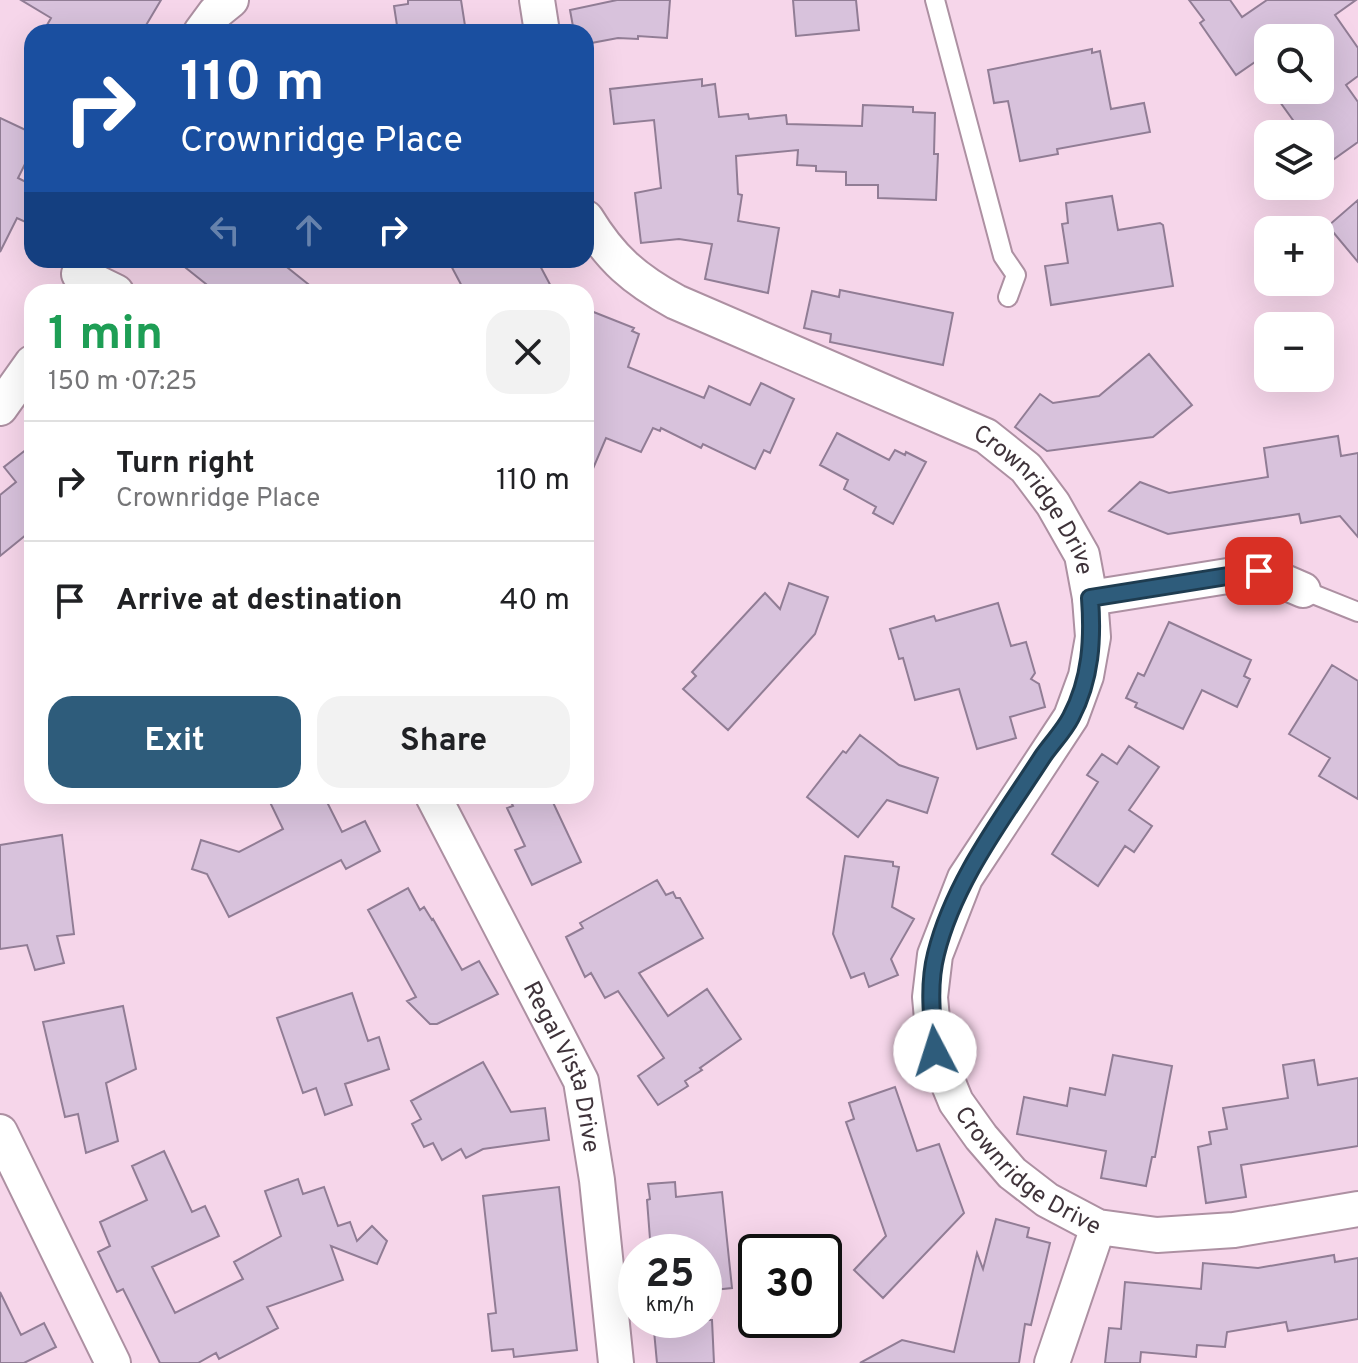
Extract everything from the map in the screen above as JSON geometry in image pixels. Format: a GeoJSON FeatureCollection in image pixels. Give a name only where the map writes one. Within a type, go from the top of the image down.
{"type":"FeatureCollection","features":[{"type":"Feature","properties":{"kind":"street"},"geometry":{"type":"LineString","coordinates":[[207,24],[231,0]]}},
{"type":"Feature","properties":{"kind":"street"},"geometry":{"type":"LineString","coordinates":[[537,0],[541,24]]}},
{"type":"Feature","properties":{"kind":"street","name":"Crownridge Drive"},"geometry":{"type":"LineString","coordinates":[[594,229],[618,263],[642,283],[676,302],[986,436],[1026,468],[1053,504],[1082,555],[1093,637],[1086,676],[1071,717],[965,878],[935,955],[930,997],[935,1051],[956,1102],[981,1137],[1012,1173],[1047,1200],[1098,1227],[1157,1235],[1234,1230],[1358,1209]]}},
{"type":"Feature","properties":{"kind":"street"},"geometry":{"type":"LineString","coordinates":[[78,275],[98,284]]}},
{"type":"Feature","properties":{"kind":"street"},"geometry":{"type":"LineString","coordinates":[[0,408],[24,374]]}},
{"type":"Feature","properties":{"kind":"street"},"geometry":{"type":"LineString","coordinates":[[1090,598],[1259,571],[1303,590]]}},
{"type":"Feature","properties":{"kind":"street","name":"Regal Vista Drive"},"geometry":{"type":"LineString","coordinates":[[437,804],[581,1081],[597,1180],[616,1363]]}},
{"type":"Feature","properties":{"kind":"street"},"geometry":{"type":"LineString","coordinates":[[0,1132],[113,1363]]}},
{"type":"Feature","properties":{"kind":"street"},"geometry":{"type":"LineString","coordinates":[[1052,1363],[1098,1227]]}},
{"type":"Feature","properties":{"kind":"lane"},"geometry":{"type":"LineString","coordinates":[[935,0],[1003,256],[1016,275],[1008,297]]}},
{"type":"Feature","properties":{"kind":"lane"},"geometry":{"type":"LineString","coordinates":[[1303,590],[1358,612]]}},
{"type":"Feature","properties":{"kind":"building"},"geometry":{"type":"Polygon","coordinates":[[[21,0],[161,0],[147,24],[48,24],[51,18],[21,0]]]}},
{"type":"Feature","properties":{"kind":"building"},"geometry":{"type":"Polygon","coordinates":[[[408,0],[461,0],[465,24],[397,24],[394,6],[408,4],[408,0]]]}},
{"type":"Feature","properties":{"kind":"building"},"geometry":{"type":"Polygon","coordinates":[[[617,0],[670,0],[667,38],[638,36],[638,39],[618,38],[594,42],[594,24],[573,24],[570,10],[617,0]]]}},
{"type":"Feature","properties":{"kind":"building"},"geometry":{"type":"Polygon","coordinates":[[[793,0],[856,0],[859,30],[796,36],[793,0]]]}},
{"type":"Feature","properties":{"kind":"building"},"geometry":{"type":"Polygon","coordinates":[[[1189,0],[1230,0],[1242,17],[1267,0],[1356,0],[1335,15],[1358,48],[1358,76],[1346,85],[1358,102],[1358,142],[1334,159],[1334,120],[1293,120],[1281,104],[1334,104],[1334,24],[1254,24],[1254,63],[1236,75],[1200,23],[1204,20],[1189,0]]]}},
{"type":"Feature","properties":{"kind":"building"},"geometry":{"type":"Polygon","coordinates":[[[1092,49],[1092,53],[1100,51],[1111,109],[1144,103],[1150,132],[1057,149],[1058,154],[1020,161],[1008,101],[994,103],[988,70],[1092,49]]]}},
{"type":"Feature","properties":{"kind":"building"},"geometry":{"type":"Polygon","coordinates":[[[702,79],[702,86],[715,84],[719,117],[748,114],[749,119],[786,115],[787,124],[862,126],[863,105],[913,107],[913,112],[935,113],[934,154],[938,154],[936,200],[878,198],[878,185],[846,185],[846,172],[816,171],[816,166],[797,165],[798,150],[736,156],[738,194],[742,195],[738,221],[779,228],[768,293],[705,279],[712,244],[679,239],[641,243],[635,193],[661,188],[654,120],[614,124],[610,89],[702,79]]]}},
{"type":"Feature","properties":{"kind":"building"},"geometry":{"type":"Polygon","coordinates":[[[0,118],[24,129],[24,166],[18,178],[24,181],[24,221],[17,218],[0,252],[0,118]]]}},
{"type":"Feature","properties":{"kind":"building"},"geometry":{"type":"Polygon","coordinates":[[[1112,196],[1118,230],[1163,225],[1173,286],[1051,305],[1045,266],[1068,263],[1062,224],[1068,223],[1066,203],[1112,196]]]}},
{"type":"Feature","properties":{"kind":"building"},"geometry":{"type":"Polygon","coordinates":[[[1358,200],[1358,262],[1334,233],[1334,221],[1358,200]]]}},
{"type":"Feature","properties":{"kind":"building"},"geometry":{"type":"Polygon","coordinates":[[[186,268],[288,268],[308,284],[206,284],[186,268]]]}},
{"type":"Feature","properties":{"kind":"building"},"geometry":{"type":"Polygon","coordinates":[[[452,268],[541,268],[550,284],[461,284],[452,268]]]}},
{"type":"Feature","properties":{"kind":"building"},"geometry":{"type":"Polygon","coordinates":[[[840,290],[953,313],[943,365],[830,342],[831,334],[804,328],[812,291],[839,297],[840,290]]]}},
{"type":"Feature","properties":{"kind":"building"},"geometry":{"type":"Polygon","coordinates":[[[594,312],[634,328],[632,331],[639,334],[628,367],[704,398],[709,386],[750,405],[761,383],[794,399],[770,453],[764,450],[755,469],[661,428],[660,431],[653,428],[641,452],[606,438],[594,466],[594,312]]]}},
{"type":"Feature","properties":{"kind":"building"},"geometry":{"type":"Polygon","coordinates":[[[1149,354],[1192,405],[1153,437],[1047,451],[1015,427],[1040,394],[1053,403],[1099,396],[1149,354]]]}},
{"type":"Feature","properties":{"kind":"building"},"geometry":{"type":"Polygon","coordinates":[[[837,433],[889,460],[895,450],[926,462],[893,524],[873,513],[876,507],[844,489],[848,480],[820,465],[837,433]]]}},
{"type":"Feature","properties":{"kind":"building"},"geometry":{"type":"Polygon","coordinates":[[[1338,436],[1341,456],[1358,453],[1358,537],[1340,516],[1301,523],[1299,514],[1168,534],[1109,511],[1140,482],[1169,493],[1268,477],[1264,448],[1338,436]]]}},
{"type":"Feature","properties":{"kind":"building"},"geometry":{"type":"Polygon","coordinates":[[[24,451],[24,536],[0,556],[0,495],[16,482],[4,467],[24,451]]]}},
{"type":"Feature","properties":{"kind":"building"},"geometry":{"type":"Polygon","coordinates":[[[789,583],[828,597],[815,634],[728,730],[683,689],[696,676],[692,672],[765,593],[780,609],[789,583]]]}},
{"type":"Feature","properties":{"kind":"building"},"geometry":{"type":"Polygon","coordinates":[[[998,603],[1011,646],[1026,642],[1035,673],[1031,679],[1039,684],[1045,707],[1010,717],[1016,738],[977,749],[959,689],[915,700],[903,658],[899,659],[890,629],[934,616],[936,621],[998,603]]]}},
{"type":"Feature","properties":{"kind":"building"},"geometry":{"type":"Polygon","coordinates":[[[1169,622],[1251,660],[1244,676],[1250,679],[1237,707],[1202,690],[1183,729],[1135,707],[1137,703],[1126,698],[1138,673],[1144,676],[1169,622]]]}},
{"type":"Feature","properties":{"kind":"building"},"geometry":{"type":"Polygon","coordinates":[[[1332,665],[1358,681],[1358,799],[1319,776],[1330,758],[1289,734],[1332,665]]]}},
{"type":"Feature","properties":{"kind":"building"},"geometry":{"type":"Polygon","coordinates":[[[860,735],[899,765],[938,778],[927,813],[887,800],[858,837],[807,797],[843,751],[846,753],[860,735]]]}},
{"type":"Feature","properties":{"kind":"building"},"geometry":{"type":"Polygon","coordinates":[[[1129,746],[1159,767],[1129,810],[1152,826],[1134,852],[1125,846],[1098,886],[1052,854],[1098,782],[1087,775],[1102,754],[1117,764],[1129,746]]]}},
{"type":"Feature","properties":{"kind":"building"},"geometry":{"type":"Polygon","coordinates":[[[271,804],[328,804],[342,832],[365,821],[380,851],[346,869],[341,860],[229,917],[207,874],[192,869],[201,840],[239,852],[283,829],[271,804]]]}},
{"type":"Feature","properties":{"kind":"building"},"geometry":{"type":"Polygon","coordinates":[[[554,804],[581,862],[532,885],[515,850],[525,846],[507,808],[554,804]]]}},
{"type":"Feature","properties":{"kind":"building"},"geometry":{"type":"Polygon","coordinates":[[[62,835],[74,934],[57,936],[64,963],[35,970],[27,945],[0,949],[0,845],[62,835]]]}},
{"type":"Feature","properties":{"kind":"building"},"geometry":{"type":"Polygon","coordinates":[[[845,856],[893,862],[893,866],[899,867],[892,907],[914,919],[891,959],[898,975],[869,987],[864,973],[851,978],[833,934],[845,856]]]}},
{"type":"Feature","properties":{"kind":"building"},"geometry":{"type":"Polygon","coordinates":[[[657,880],[666,895],[673,892],[676,898],[680,898],[703,938],[639,973],[668,1016],[707,989],[741,1039],[685,1081],[688,1086],[658,1105],[638,1076],[664,1058],[618,991],[605,998],[591,973],[585,977],[566,937],[583,928],[580,923],[657,880]]]}},
{"type":"Feature","properties":{"kind":"building"},"geometry":{"type":"Polygon","coordinates":[[[408,888],[420,910],[424,907],[433,919],[462,970],[479,961],[498,994],[437,1024],[430,1024],[407,1001],[416,997],[368,910],[408,888]]]}},
{"type":"Feature","properties":{"kind":"building"},"geometry":{"type":"Polygon","coordinates":[[[352,993],[368,1041],[379,1037],[389,1069],[345,1084],[352,1105],[325,1115],[316,1088],[303,1093],[277,1018],[352,993]]]}},
{"type":"Feature","properties":{"kind":"building"},"geometry":{"type":"Polygon","coordinates":[[[123,1006],[136,1069],[106,1083],[118,1141],[86,1153],[78,1114],[65,1117],[43,1022],[123,1006]]]}},
{"type":"Feature","properties":{"kind":"building"},"geometry":{"type":"Polygon","coordinates":[[[1113,1055],[1172,1066],[1155,1157],[1152,1157],[1146,1186],[1101,1178],[1106,1151],[1017,1134],[1024,1097],[1067,1106],[1070,1088],[1105,1095],[1113,1055]]]}},
{"type":"Feature","properties":{"kind":"building"},"geometry":{"type":"Polygon","coordinates":[[[1314,1060],[1318,1085],[1358,1078],[1358,1146],[1241,1165],[1246,1197],[1206,1203],[1198,1147],[1211,1144],[1209,1132],[1227,1129],[1223,1108],[1288,1098],[1283,1065],[1314,1060]]]}},
{"type":"Feature","properties":{"kind":"building"},"geometry":{"type":"Polygon","coordinates":[[[483,1062],[511,1112],[545,1108],[549,1140],[483,1149],[466,1158],[461,1149],[442,1160],[433,1143],[424,1147],[412,1124],[421,1119],[411,1101],[483,1062]]]}},
{"type":"Feature","properties":{"kind":"building"},"geometry":{"type":"Polygon","coordinates":[[[895,1087],[917,1151],[939,1144],[964,1213],[883,1298],[854,1270],[886,1236],[846,1122],[854,1119],[849,1103],[895,1087]]]}},
{"type":"Feature","properties":{"kind":"building"},"geometry":{"type":"Polygon","coordinates":[[[164,1151],[192,1212],[205,1206],[219,1236],[152,1267],[175,1313],[243,1279],[234,1262],[281,1236],[265,1191],[298,1179],[303,1194],[324,1187],[338,1226],[350,1222],[357,1241],[372,1226],[387,1241],[377,1264],[331,1246],[343,1280],[267,1307],[278,1328],[219,1359],[216,1353],[198,1363],[160,1363],[123,1289],[117,1292],[98,1252],[110,1246],[100,1222],[147,1200],[132,1166],[164,1151]]]}},
{"type":"Feature","properties":{"kind":"building"},"geometry":{"type":"Polygon","coordinates":[[[675,1182],[676,1197],[722,1192],[732,1288],[722,1289],[722,1234],[650,1234],[648,1184],[675,1182]]]}},
{"type":"Feature","properties":{"kind":"building"},"geometry":{"type":"Polygon","coordinates":[[[559,1187],[577,1350],[514,1357],[513,1349],[492,1351],[488,1314],[496,1313],[483,1196],[559,1187]]]}},
{"type":"Feature","properties":{"kind":"building"},"geometry":{"type":"Polygon","coordinates":[[[996,1219],[1029,1228],[1027,1237],[1050,1243],[1031,1325],[1025,1324],[1019,1363],[860,1363],[902,1340],[954,1352],[977,1253],[983,1269],[996,1219]]]}},
{"type":"Feature","properties":{"kind":"building"},"geometry":{"type":"Polygon","coordinates":[[[1334,1255],[1335,1262],[1358,1258],[1358,1319],[1288,1331],[1286,1322],[1227,1332],[1225,1347],[1197,1345],[1196,1357],[1141,1352],[1140,1363],[1105,1363],[1109,1328],[1121,1329],[1125,1282],[1201,1289],[1203,1263],[1258,1268],[1334,1255]]]}},
{"type":"Feature","properties":{"kind":"building"},"geometry":{"type":"Polygon","coordinates":[[[0,1292],[21,1335],[44,1323],[56,1347],[24,1363],[0,1363],[0,1292]]]}},
{"type":"Feature","properties":{"kind":"building"},"geometry":{"type":"Polygon","coordinates":[[[655,1338],[713,1338],[714,1363],[657,1363],[655,1338]]]}},
{"type":"Feature","properties":{"kind":"route"},"geometry":{"type":"LineString","coordinates":[[935,1051],[930,997],[935,955],[948,916],[965,878],[1071,717],[1086,676],[1093,637],[1090,598],[1259,571]]}}]}
